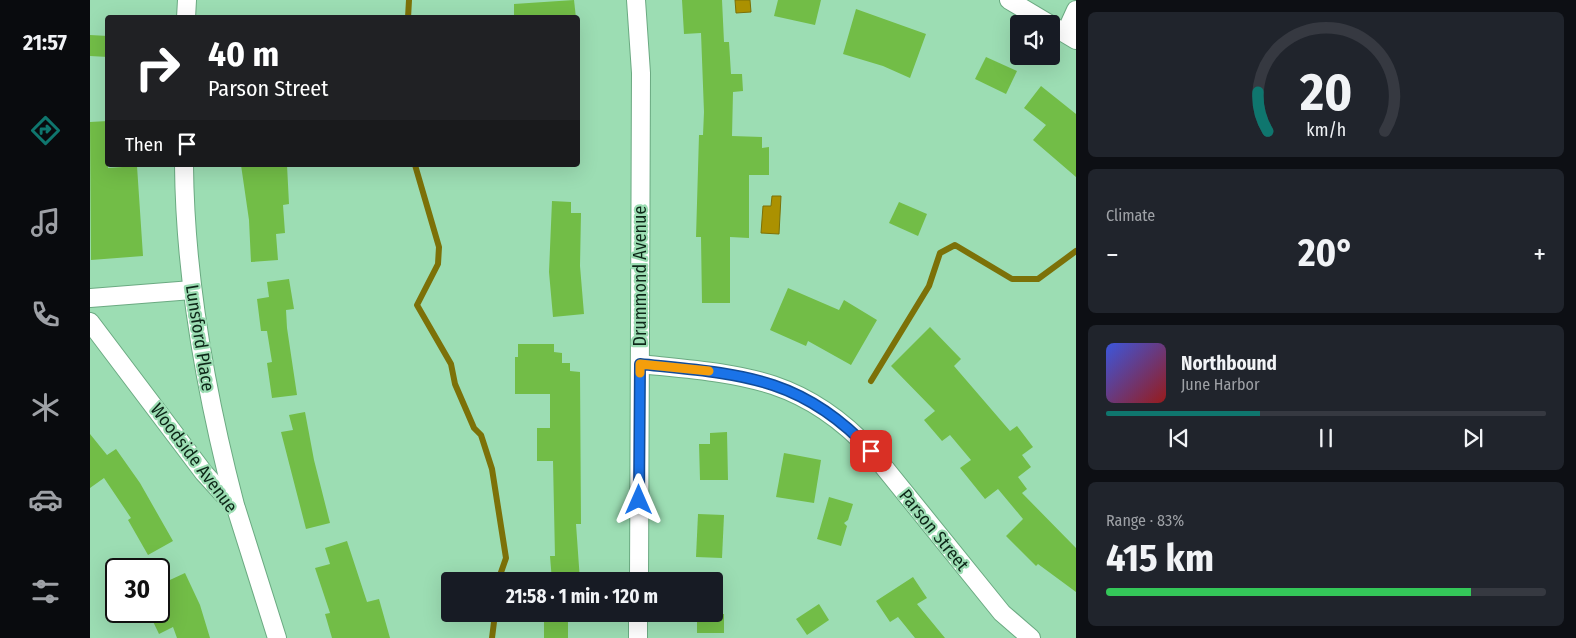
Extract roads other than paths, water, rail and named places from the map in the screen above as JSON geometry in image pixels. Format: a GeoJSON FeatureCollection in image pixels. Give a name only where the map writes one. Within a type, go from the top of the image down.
{"type":"FeatureCollection","features":[{"type":"Feature","properties":{"kind":"street"},"geometry":{"type":"LineString","coordinates":[[186,15],[187,0]]}},
{"type":"Feature","properties":{"kind":"street","name":"Drummond Avenue"},"geometry":{"type":"LineString","coordinates":[[636,0],[641,73],[638,572]]}},
{"type":"Feature","properties":{"kind":"street"},"geometry":{"type":"LineString","coordinates":[[1009,0],[1071,36],[1076,10]]}},
{"type":"Feature","properties":{"kind":"street","name":"Lunsford Place"},"geometry":{"type":"LineString","coordinates":[[184,167],[192,290],[215,428],[236,508]]}},
{"type":"Feature","properties":{"kind":"street"},"geometry":{"type":"LineString","coordinates":[[90,298],[192,290]]}},
{"type":"Feature","properties":{"kind":"street","name":"Woodside Avenue"},"geometry":{"type":"LineString","coordinates":[[90,322],[204,473],[236,508],[277,638]]}},
{"type":"Feature","properties":{"kind":"street","name":"Parson Street"},"geometry":{"type":"LineString","coordinates":[[640,364],[721,372],[753,378],[806,398],[825,409],[856,434],[1002,613],[1031,638]]}},
{"type":"Feature","properties":{"kind":"street"},"geometry":{"type":"LineString","coordinates":[[638,622],[638,638]]}},
{"type":"Feature","properties":{"kind":"waterway"},"geometry":{"type":"LineString","coordinates":[[408,15],[409,0]]}},
{"type":"Feature","properties":{"kind":"waterway"},"geometry":{"type":"LineString","coordinates":[[416,167],[439,247],[438,264],[417,305],[451,364],[455,384],[474,428],[481,435],[492,469],[506,558],[501,572]]}},
{"type":"Feature","properties":{"kind":"waterway"},"geometry":{"type":"LineString","coordinates":[[871,381],[929,286],[940,253],[955,245],[1012,279],[1038,279],[1076,251]]}},
{"type":"Feature","properties":{"kind":"waterway"},"geometry":{"type":"LineString","coordinates":[[492,638],[494,622]]}}]}
